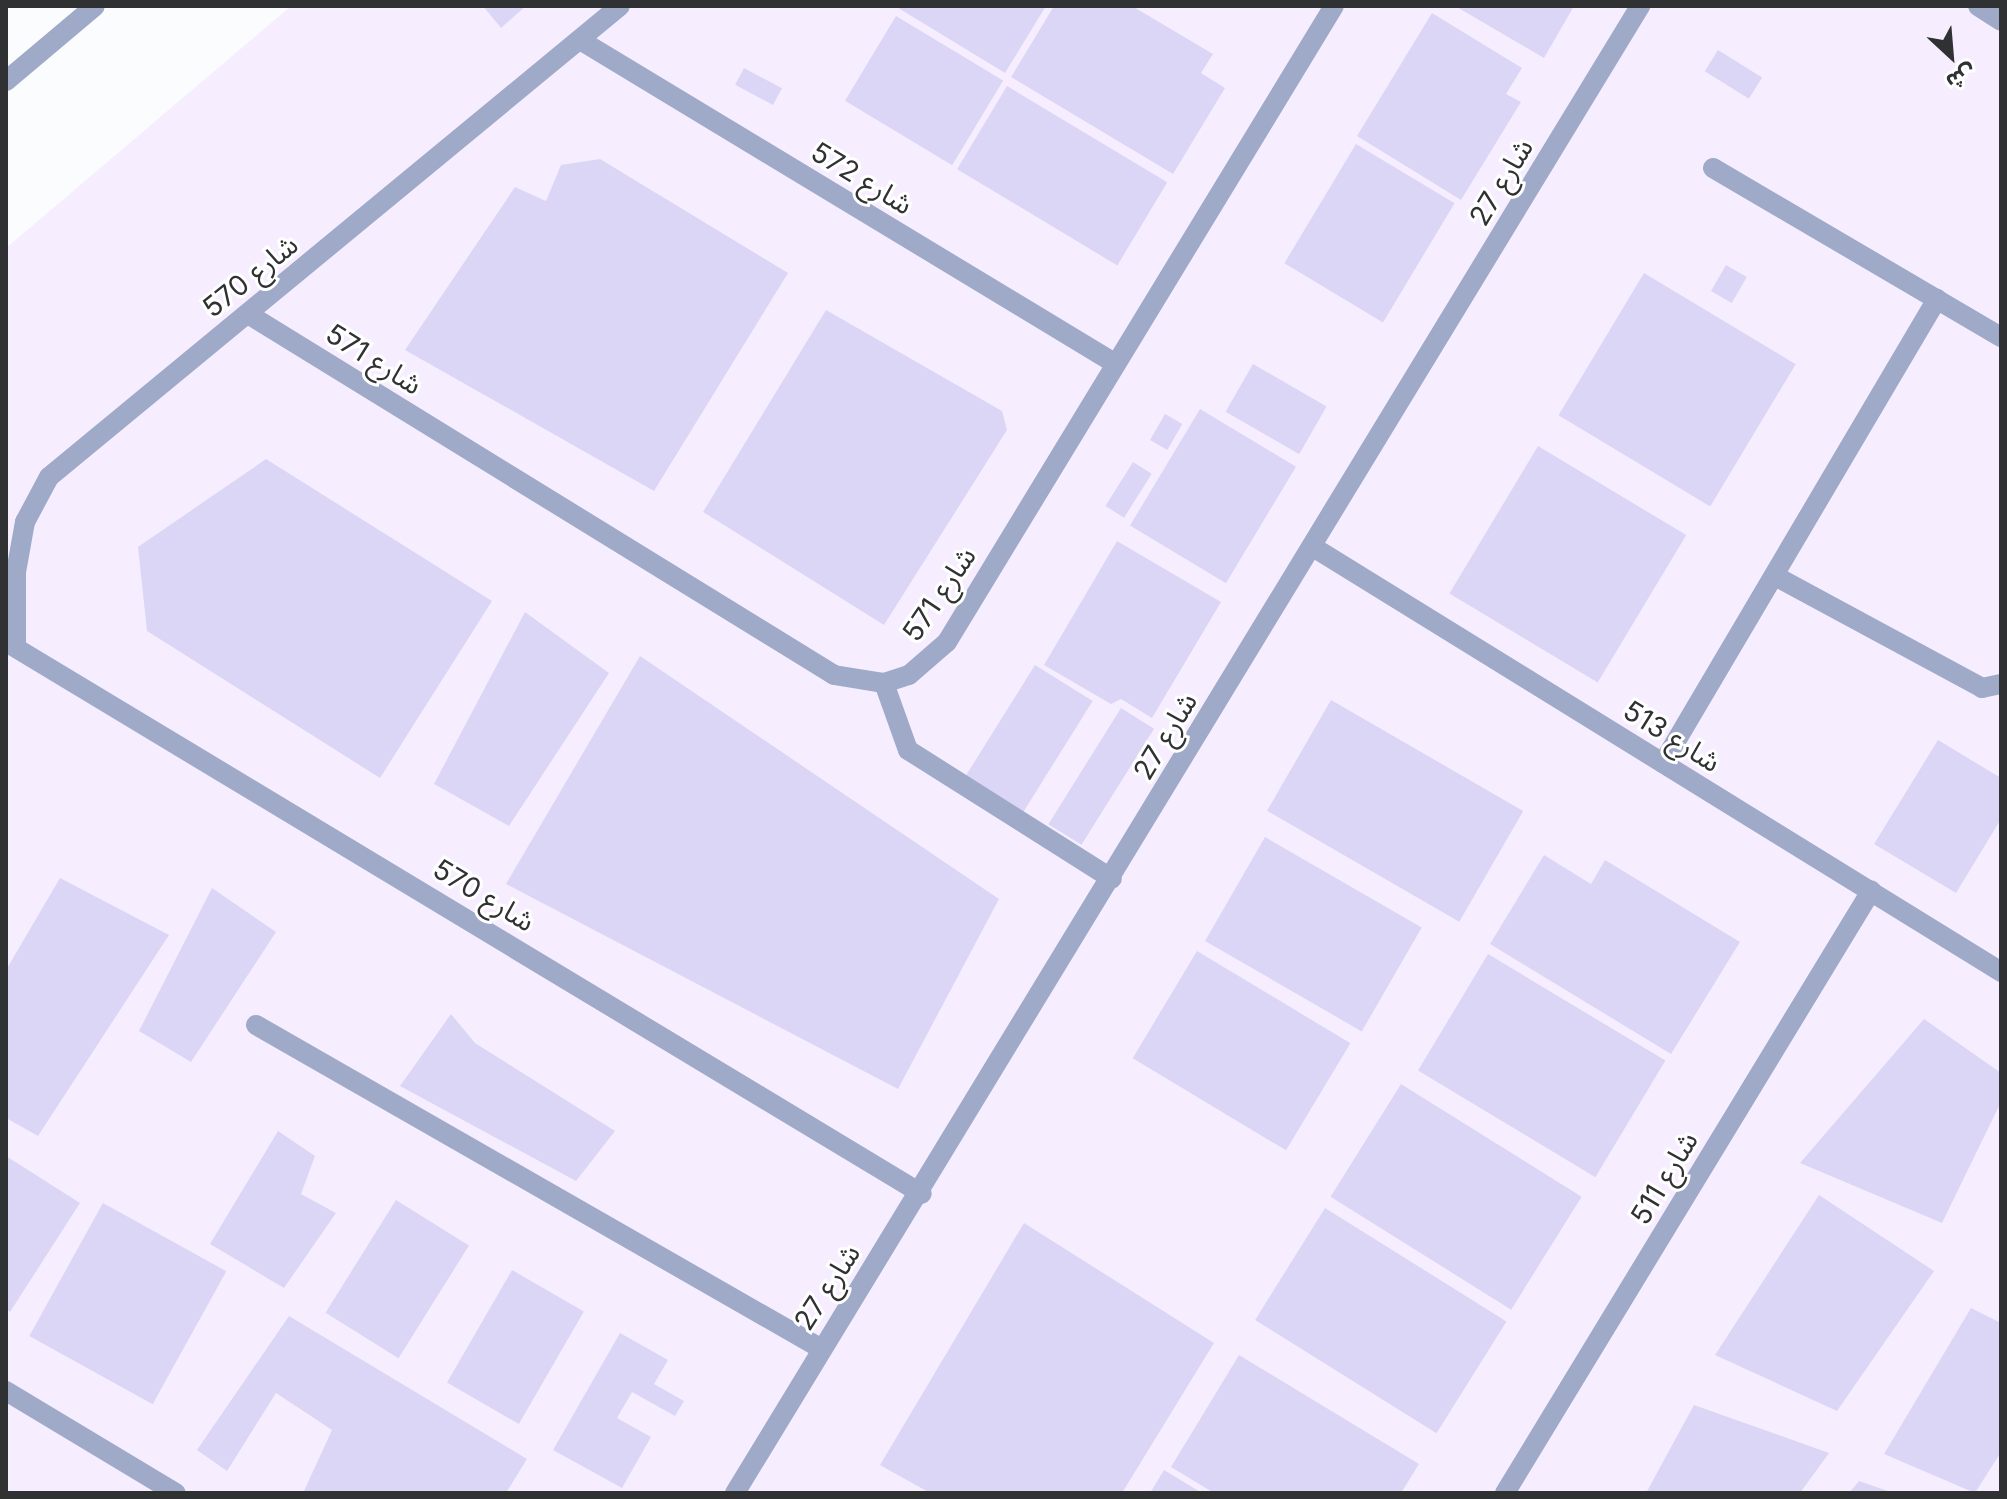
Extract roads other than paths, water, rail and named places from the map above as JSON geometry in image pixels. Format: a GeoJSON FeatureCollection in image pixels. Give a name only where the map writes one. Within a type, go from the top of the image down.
{"type":"FeatureCollection","features":[{"type":"Feature","properties":{"kind":"street"},"geometry":{"type":"LineString","coordinates":[[6,81],[95,6]]}},
{"type":"Feature","properties":{"kind":"street","name":"شارع 570"},"geometry":{"type":"LineString","coordinates":[[620,6],[49,477],[25,522],[16,572],[11,643],[922,1194]]}},
{"type":"Feature","properties":{"kind":"street","name":"شارع 27"},"geometry":{"type":"LineString","coordinates":[[735,1493],[820,1348],[922,1194],[1640,6]]}},
{"type":"Feature","properties":{"kind":"street"},"geometry":{"type":"LineString","coordinates":[[1978,6],[2001,21]]}},
{"type":"Feature","properties":{"kind":"street","name":"شارع 571"},"geometry":{"type":"LineString","coordinates":[[248,314],[834,675],[884,683],[909,675],[947,642],[1332,7]]}},
{"type":"Feature","properties":{"kind":"street","name":"شارع 572"},"geometry":{"type":"LineString","coordinates":[[580,40],[1116,364]]}},
{"type":"Feature","properties":{"kind":"street"},"geometry":{"type":"LineString","coordinates":[[1713,168],[2001,337]]}},
{"type":"Feature","properties":{"kind":"street"},"geometry":{"type":"LineString","coordinates":[[1663,763],[1777,577],[1937,299]]}},
{"type":"Feature","properties":{"kind":"street","name":"شارع 513"},"geometry":{"type":"LineString","coordinates":[[1313,547],[2001,972]]}},
{"type":"Feature","properties":{"kind":"street"},"geometry":{"type":"LineString","coordinates":[[1777,577],[1982,688],[2001,684]]}},
{"type":"Feature","properties":{"kind":"street"},"geometry":{"type":"LineString","coordinates":[[884,683],[908,750],[1112,879]]}},
{"type":"Feature","properties":{"kind":"street","name":"شارع 511"},"geometry":{"type":"LineString","coordinates":[[1505,1493],[1871,891]]}},
{"type":"Feature","properties":{"kind":"street"},"geometry":{"type":"LineString","coordinates":[[256,1025],[820,1348]]}},
{"type":"Feature","properties":{"kind":"street"},"geometry":{"type":"LineString","coordinates":[[6,1391],[176,1493]]}}]}
